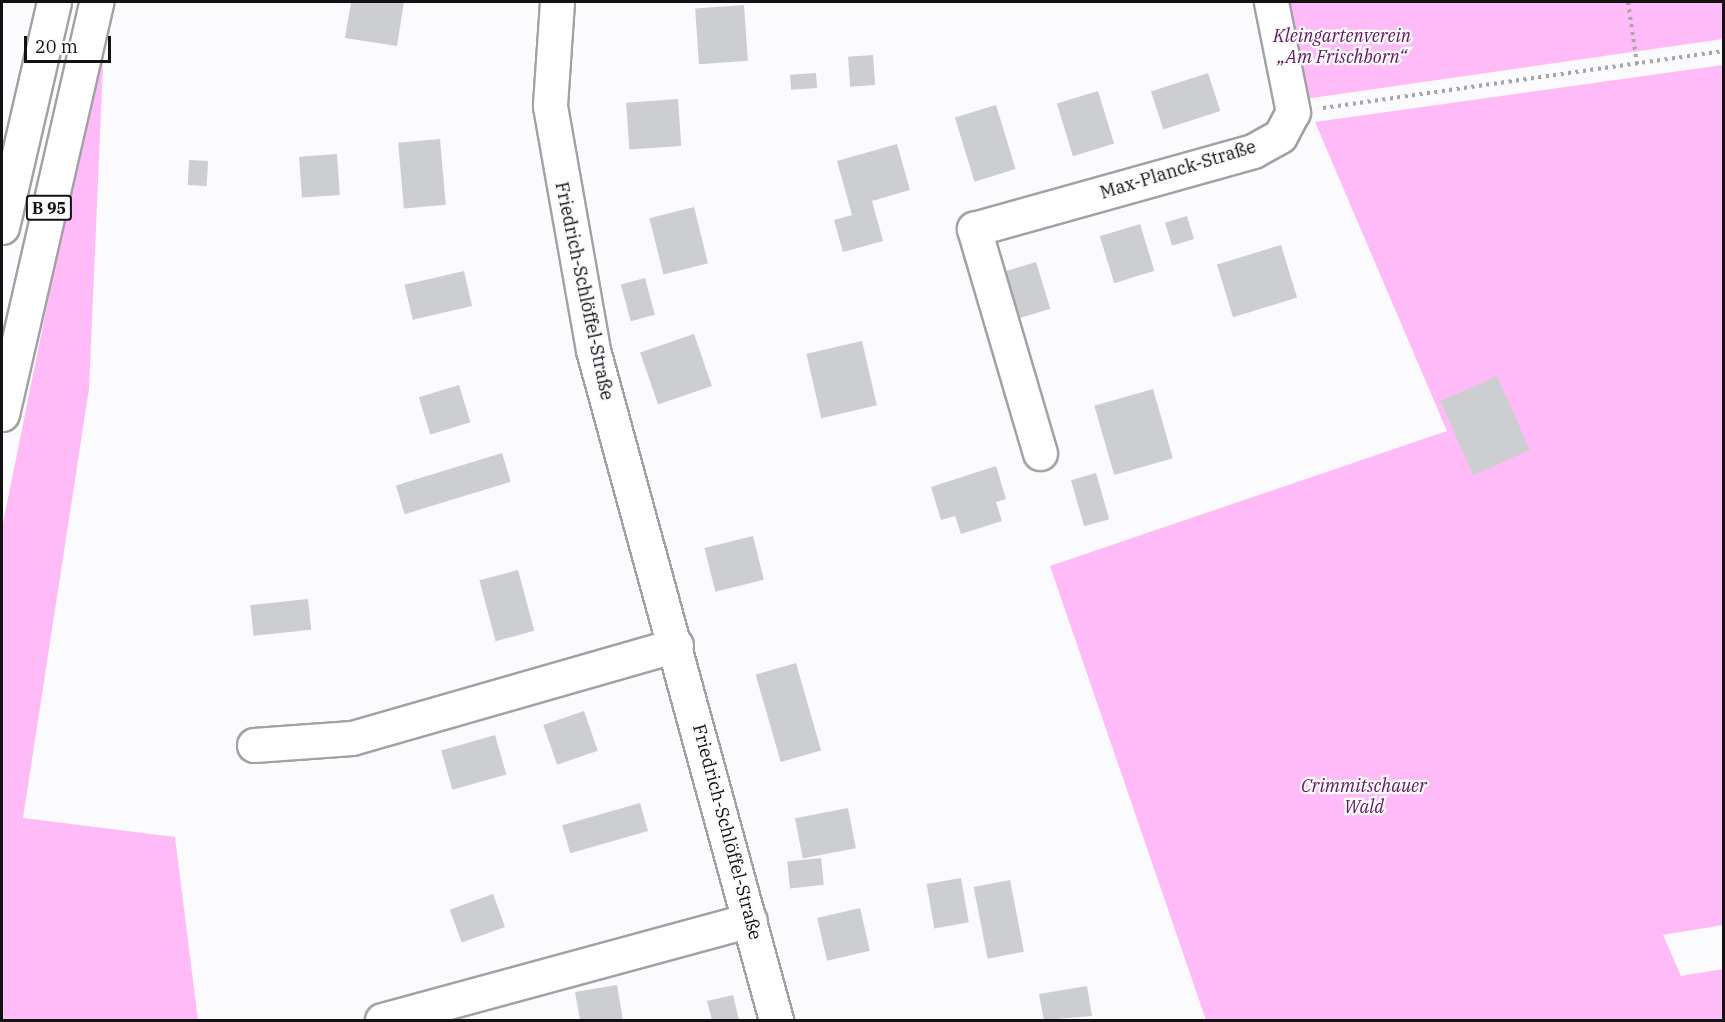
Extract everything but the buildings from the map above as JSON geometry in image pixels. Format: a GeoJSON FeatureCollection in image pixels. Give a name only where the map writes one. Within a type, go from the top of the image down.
{"type":"FeatureCollection","features":[{"type":"Feature","properties":{"kind":"street","name":"B 95"},"geometry":{"type":"LineString","coordinates":[[2,227],[54,2]]}},
{"type":"Feature","properties":{"kind":"street","name":"B 95"},"geometry":{"type":"LineString","coordinates":[[2,414],[96,2]]}},
{"type":"Feature","properties":{"kind":"street","name":"Friedrich-Schlöffel-Straße"},"geometry":{"type":"LineString","coordinates":[[557,2],[550,106],[563,206],[593,350],[676,645],[776,1020]]}},
{"type":"Feature","properties":{"kind":"street"},"geometry":{"type":"LineString","coordinates":[[1271,2],[1293,112]]}},
{"type":"Feature","properties":{"kind":"street","name":"Max-Planck-Straße"},"geometry":{"type":"LineString","coordinates":[[1040,453],[974,229],[1253,151],[1280,136],[1293,112]]}},
{"type":"Feature","properties":{"kind":"street"},"geometry":{"type":"LineString","coordinates":[[254,745],[352,738],[676,645]]}},
{"type":"Feature","properties":{"kind":"street"},"geometry":{"type":"LineString","coordinates":[[382,1020],[750,920]]}},
{"type":"Feature","properties":{"kind":"path"},"geometry":{"type":"LineString","coordinates":[[1628,2],[1637,64]]}},
{"type":"Feature","properties":{"kind":"path"},"geometry":{"type":"LineString","coordinates":[[1293,112],[1724,51]]}},
{"type":"Feature","properties":{"kind":"green space","name":"Kleingartenverein „Am Frischborn“"},"geometry":{"type":"Polygon","coordinates":[[[1285,2],[1723,2],[1723,39],[1305,99],[1285,2]]]}},
{"type":"Feature","properties":{"kind":"green space"},"geometry":{"type":"Polygon","coordinates":[[[105,19],[89,389],[23,818],[175,837],[198,1020],[2,1020],[2,528],[105,19]]]}},
{"type":"Feature","properties":{"kind":"green space","name":"Crimmitschauer Wald"},"geometry":{"type":"Polygon","coordinates":[[[1723,65],[1723,925],[1663,935],[1681,976],[1723,969],[1723,1020],[1206,1020],[1050,566],[1447,431],[1315,122],[1723,65]]]}}]}
